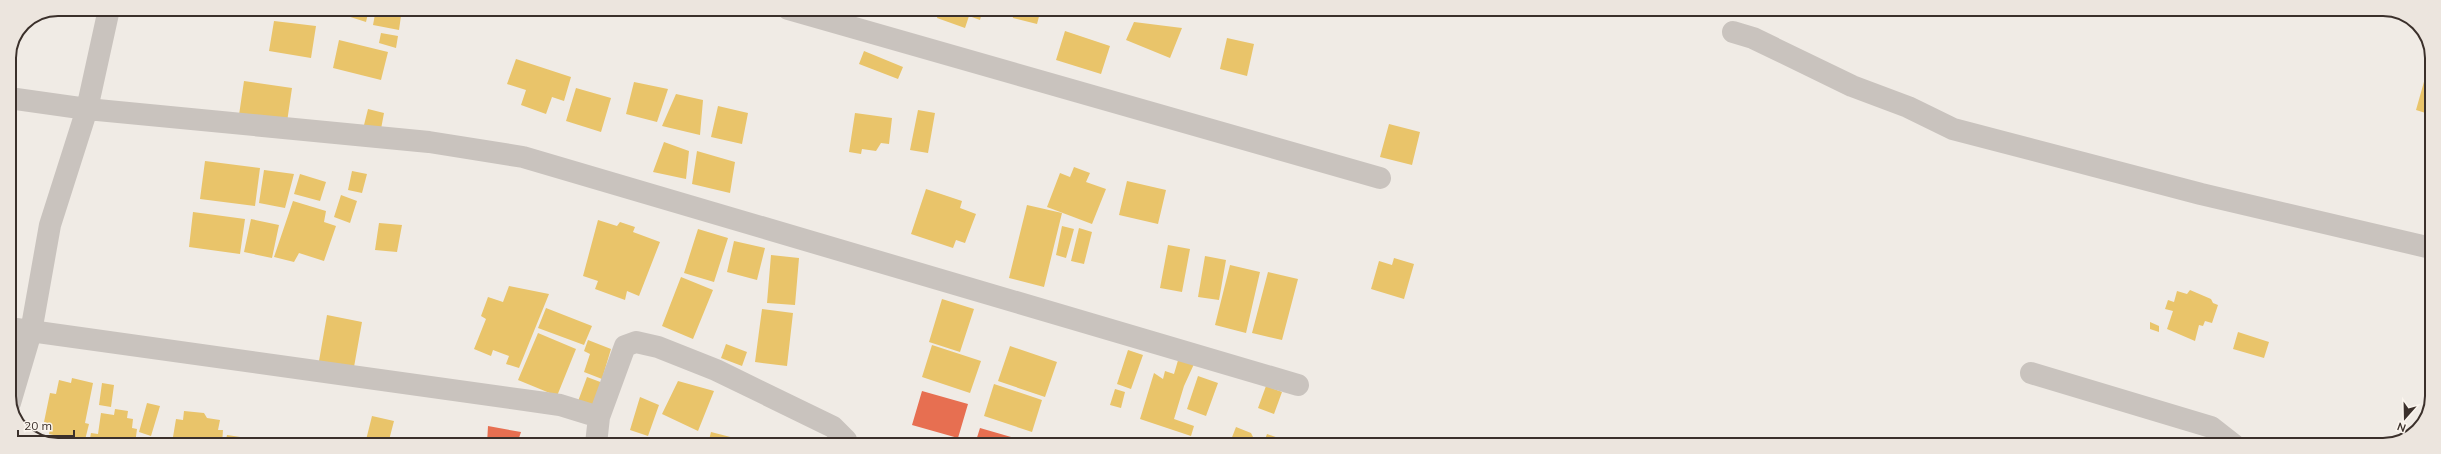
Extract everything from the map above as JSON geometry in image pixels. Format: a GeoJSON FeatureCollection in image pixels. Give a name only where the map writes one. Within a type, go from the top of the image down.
{"type":"FeatureCollection","features":[{"type":"Feature","properties":{"kind":"street"},"geometry":{"type":"LineString","coordinates":[[16,383],[31,332],[50,225],[87,109],[107,16]]}},
{"type":"Feature","properties":{"kind":"street"},"geometry":{"type":"LineString","coordinates":[[813,16],[1380,178]]}},
{"type":"Feature","properties":{"kind":"street"},"geometry":{"type":"LineString","coordinates":[[1734,32],[1753,38],[1845,82],[1908,107],[1953,129],[2201,194],[2425,247]]}},
{"type":"Feature","properties":{"kind":"street"},"geometry":{"type":"LineString","coordinates":[[16,99],[87,109],[429,142],[523,157],[1298,385]]}},
{"type":"Feature","properties":{"kind":"street"},"geometry":{"type":"LineString","coordinates":[[16,329],[560,405],[599,417]]}},
{"type":"Feature","properties":{"kind":"street"},"geometry":{"type":"LineString","coordinates":[[597,438],[599,417],[626,346],[636,342],[658,347],[716,370],[834,427],[844,438]]}},
{"type":"Feature","properties":{"kind":"street"},"geometry":{"type":"LineString","coordinates":[[2031,373],[2211,427],[2225,438]]}},
{"type":"Feature","properties":{"kind":"building: Homes"},"geometry":{"type":"Polygon","coordinates":[[[347,16],[367,16],[366,22],[347,16]]]}},
{"type":"Feature","properties":{"kind":"building: Homes"},"geometry":{"type":"Polygon","coordinates":[[[375,16],[401,16],[399,30],[373,25],[375,16]]]}},
{"type":"Feature","properties":{"kind":"building: Homes"},"geometry":{"type":"Polygon","coordinates":[[[938,16],[969,16],[965,28],[937,18],[938,16]]]}},
{"type":"Feature","properties":{"kind":"building: Homes"},"geometry":{"type":"Polygon","coordinates":[[[969,16],[981,16],[980,20],[969,16]]]}},
{"type":"Feature","properties":{"kind":"building: Homes"},"geometry":{"type":"Polygon","coordinates":[[[1013,16],[1039,16],[1037,24],[1013,18],[1013,16]]]}},
{"type":"Feature","properties":{"kind":"building: Homes"},"geometry":{"type":"Polygon","coordinates":[[[274,21],[316,26],[311,58],[269,51],[274,21]]]}},
{"type":"Feature","properties":{"kind":"building: Homes"},"geometry":{"type":"Polygon","coordinates":[[[1134,22],[1182,28],[1170,58],[1126,40],[1134,22]]]}},
{"type":"Feature","properties":{"kind":"building: Homes"},"geometry":{"type":"Polygon","coordinates":[[[1065,31],[1110,46],[1101,74],[1056,60],[1065,31]]]}},
{"type":"Feature","properties":{"kind":"building: Homes"},"geometry":{"type":"Polygon","coordinates":[[[381,33],[398,36],[396,48],[379,43],[381,33]]]}},
{"type":"Feature","properties":{"kind":"building: Homes"},"geometry":{"type":"Polygon","coordinates":[[[1227,38],[1254,44],[1247,76],[1220,69],[1227,38]]]}},
{"type":"Feature","properties":{"kind":"building: Homes"},"geometry":{"type":"Polygon","coordinates":[[[339,40],[388,52],[381,80],[333,68],[339,40]]]}},
{"type":"Feature","properties":{"kind":"building: Homes"},"geometry":{"type":"Polygon","coordinates":[[[864,51],[903,67],[898,79],[859,64],[864,51]]]}},
{"type":"Feature","properties":{"kind":"building: Homes"},"geometry":{"type":"Polygon","coordinates":[[[516,59],[571,77],[564,101],[552,97],[546,114],[521,105],[526,90],[507,84],[516,59]]]}},
{"type":"Feature","properties":{"kind":"building: Homes"},"geometry":{"type":"Polygon","coordinates":[[[2425,78],[2425,113],[2416,110],[2425,78]]]}},
{"type":"Feature","properties":{"kind":"building: Homes"},"geometry":{"type":"Polygon","coordinates":[[[244,81],[292,88],[287,122],[239,115],[244,81]]]}},
{"type":"Feature","properties":{"kind":"building: Homes"},"geometry":{"type":"Polygon","coordinates":[[[634,82],[668,89],[657,122],[626,114],[634,82]]]}},
{"type":"Feature","properties":{"kind":"building: Homes"},"geometry":{"type":"Polygon","coordinates":[[[576,88],[611,98],[601,132],[566,121],[576,88]]]}},
{"type":"Feature","properties":{"kind":"building: Homes"},"geometry":{"type":"Polygon","coordinates":[[[676,94],[703,100],[700,135],[662,126],[676,94]]]}},
{"type":"Feature","properties":{"kind":"building: Homes"},"geometry":{"type":"Polygon","coordinates":[[[718,106],[748,113],[742,144],[711,137],[718,106]]]}},
{"type":"Feature","properties":{"kind":"building: Homes"},"geometry":{"type":"Polygon","coordinates":[[[368,109],[384,113],[381,129],[364,125],[368,109]]]}},
{"type":"Feature","properties":{"kind":"building: Homes"},"geometry":{"type":"Polygon","coordinates":[[[918,110],[935,113],[928,153],[910,150],[918,110]]]}},
{"type":"Feature","properties":{"kind":"building: Homes"},"geometry":{"type":"Polygon","coordinates":[[[855,113],[892,118],[889,144],[881,143],[876,151],[862,149],[861,154],[849,152],[855,113]]]}},
{"type":"Feature","properties":{"kind":"building: Homes"},"geometry":{"type":"Polygon","coordinates":[[[1389,124],[1420,132],[1412,165],[1380,157],[1389,124]]]}},
{"type":"Feature","properties":{"kind":"building: Homes"},"geometry":{"type":"Polygon","coordinates":[[[664,142],[689,151],[686,179],[653,172],[664,142]]]}},
{"type":"Feature","properties":{"kind":"building: Homes"},"geometry":{"type":"Polygon","coordinates":[[[697,151],[735,162],[730,193],[692,184],[697,151]]]}},
{"type":"Feature","properties":{"kind":"building: Homes"},"geometry":{"type":"Polygon","coordinates":[[[205,161],[260,168],[255,206],[200,199],[205,161]]]}},
{"type":"Feature","properties":{"kind":"building: Homes"},"geometry":{"type":"Polygon","coordinates":[[[1074,167],[1090,173],[1086,182],[1106,189],[1092,224],[1047,207],[1060,173],[1070,177],[1074,167]]]}},
{"type":"Feature","properties":{"kind":"building: Homes"},"geometry":{"type":"Polygon","coordinates":[[[264,170],[294,174],[285,208],[259,203],[264,170]]]}},
{"type":"Feature","properties":{"kind":"building: Homes"},"geometry":{"type":"Polygon","coordinates":[[[352,171],[367,174],[362,193],[348,190],[352,171]]]}},
{"type":"Feature","properties":{"kind":"building: Homes"},"geometry":{"type":"Polygon","coordinates":[[[300,174],[326,182],[320,201],[294,194],[300,174]]]}},
{"type":"Feature","properties":{"kind":"building: Homes"},"geometry":{"type":"Polygon","coordinates":[[[1127,181],[1166,190],[1158,224],[1119,215],[1127,181]]]}},
{"type":"Feature","properties":{"kind":"building: Homes"},"geometry":{"type":"Polygon","coordinates":[[[926,189],[962,201],[960,208],[976,214],[965,243],[956,240],[953,248],[911,234],[926,189]]]}},
{"type":"Feature","properties":{"kind":"building: Homes"},"geometry":{"type":"Polygon","coordinates":[[[341,195],[357,201],[350,223],[334,217],[341,195]]]}},
{"type":"Feature","properties":{"kind":"building: Homes"},"geometry":{"type":"Polygon","coordinates":[[[293,201],[326,211],[324,222],[336,226],[324,261],[299,253],[294,262],[274,257],[293,201]]]}},
{"type":"Feature","properties":{"kind":"building: Homes"},"geometry":{"type":"Polygon","coordinates":[[[1027,205],[1062,213],[1044,287],[1009,278],[1027,205]]]}},
{"type":"Feature","properties":{"kind":"building: Homes"},"geometry":{"type":"Polygon","coordinates":[[[193,212],[245,219],[240,254],[189,247],[193,212]]]}},
{"type":"Feature","properties":{"kind":"building: Homes"},"geometry":{"type":"Polygon","coordinates":[[[251,219],[279,225],[272,258],[244,252],[251,219]]]}},
{"type":"Feature","properties":{"kind":"building: Homes"},"geometry":{"type":"Polygon","coordinates":[[[598,220],[617,226],[620,222],[635,227],[633,232],[660,242],[639,296],[627,291],[625,300],[595,289],[598,281],[583,276],[598,220]]]}},
{"type":"Feature","properties":{"kind":"building: Homes"},"geometry":{"type":"Polygon","coordinates":[[[379,223],[402,225],[397,252],[375,250],[379,223]]]}},
{"type":"Feature","properties":{"kind":"building: Homes"},"geometry":{"type":"Polygon","coordinates":[[[1062,226],[1074,229],[1066,258],[1056,255],[1062,226]]]}},
{"type":"Feature","properties":{"kind":"building: Homes"},"geometry":{"type":"Polygon","coordinates":[[[1079,228],[1092,232],[1084,264],[1071,261],[1079,228]]]}},
{"type":"Feature","properties":{"kind":"building: Homes"},"geometry":{"type":"Polygon","coordinates":[[[698,229],[728,238],[714,282],[684,273],[698,229]]]}},
{"type":"Feature","properties":{"kind":"building: Homes"},"geometry":{"type":"Polygon","coordinates":[[[734,241],[765,248],[757,280],[727,272],[734,241]]]}},
{"type":"Feature","properties":{"kind":"building: Homes"},"geometry":{"type":"Polygon","coordinates":[[[1168,245],[1190,249],[1182,292],[1160,288],[1168,245]]]}},
{"type":"Feature","properties":{"kind":"building: Homes"},"geometry":{"type":"Polygon","coordinates":[[[771,255],[799,258],[795,305],[767,303],[771,255]]]}},
{"type":"Feature","properties":{"kind":"building: Homes"},"geometry":{"type":"Polygon","coordinates":[[[1205,256],[1226,260],[1219,300],[1198,297],[1205,256]]]}},
{"type":"Feature","properties":{"kind":"building: Homes"},"geometry":{"type":"Polygon","coordinates":[[[1394,258],[1414,264],[1404,299],[1371,289],[1379,261],[1392,265],[1394,258]]]}},
{"type":"Feature","properties":{"kind":"building: Homes"},"geometry":{"type":"Polygon","coordinates":[[[1230,265],[1260,272],[1246,333],[1215,325],[1230,265]]]}},
{"type":"Feature","properties":{"kind":"building: Homes"},"geometry":{"type":"Polygon","coordinates":[[[1268,272],[1298,279],[1282,340],[1252,333],[1268,272]]]}},
{"type":"Feature","properties":{"kind":"building: Homes"},"geometry":{"type":"Polygon","coordinates":[[[681,277],[713,290],[693,339],[662,326],[681,277]]]}},
{"type":"Feature","properties":{"kind":"building: Homes"},"geometry":{"type":"Polygon","coordinates":[[[509,286],[549,294],[519,368],[506,364],[509,356],[493,350],[491,356],[474,349],[486,319],[481,316],[488,297],[503,302],[509,286]]]}},
{"type":"Feature","properties":{"kind":"building: Homes"},"geometry":{"type":"Polygon","coordinates":[[[2190,290],[2211,299],[2213,303],[2218,305],[2212,323],[2205,321],[2203,326],[2199,325],[2195,341],[2167,329],[2173,311],[2165,309],[2168,300],[2174,302],[2177,291],[2187,294],[2190,290]]]}},
{"type":"Feature","properties":{"kind":"building: Homes"},"geometry":{"type":"Polygon","coordinates":[[[942,299],[974,309],[960,352],[929,342],[942,299]]]}},
{"type":"Feature","properties":{"kind":"building: Homes"},"geometry":{"type":"Polygon","coordinates":[[[546,308],[592,326],[584,345],[538,328],[546,308]]]}},
{"type":"Feature","properties":{"kind":"building: Homes"},"geometry":{"type":"Polygon","coordinates":[[[762,309],[793,313],[787,366],[755,362],[762,309]]]}},
{"type":"Feature","properties":{"kind":"building: Homes"},"geometry":{"type":"Polygon","coordinates":[[[327,315],[362,322],[354,367],[319,361],[327,315]]]}},
{"type":"Feature","properties":{"kind":"building: Homes"},"geometry":{"type":"Polygon","coordinates":[[[2150,322],[2159,326],[2159,332],[2150,329],[2150,322]]]}},
{"type":"Feature","properties":{"kind":"building: Homes"},"geometry":{"type":"Polygon","coordinates":[[[2238,332],[2269,342],[2264,358],[2233,349],[2238,332]]]}},
{"type":"Feature","properties":{"kind":"building: Homes"},"geometry":{"type":"Polygon","coordinates":[[[538,333],[576,349],[557,396],[518,380],[538,333]]]}},
{"type":"Feature","properties":{"kind":"building: Homes"},"geometry":{"type":"Polygon","coordinates":[[[588,340],[611,349],[602,379],[584,372],[590,354],[584,351],[588,340]]]}},
{"type":"Feature","properties":{"kind":"building: Homes"},"geometry":{"type":"Polygon","coordinates":[[[726,344],[747,352],[742,366],[721,358],[726,344]]]}},
{"type":"Feature","properties":{"kind":"building: Homes"},"geometry":{"type":"Polygon","coordinates":[[[932,345],[981,361],[970,393],[922,377],[932,345]]]}},
{"type":"Feature","properties":{"kind":"building: Homes"},"geometry":{"type":"Polygon","coordinates":[[[1010,346],[1057,362],[1045,397],[998,381],[1010,346]]]}},
{"type":"Feature","properties":{"kind":"building: Homes"},"geometry":{"type":"Polygon","coordinates":[[[1128,350],[1143,355],[1131,389],[1117,384],[1128,350]]]}},
{"type":"Feature","properties":{"kind":"building: Homes"},"geometry":{"type":"Polygon","coordinates":[[[1179,357],[1194,364],[1184,386],[1174,419],[1194,426],[1191,436],[1140,419],[1154,373],[1163,379],[1165,371],[1174,374],[1179,357]]]}},
{"type":"Feature","properties":{"kind":"building: Homes"},"geometry":{"type":"Polygon","coordinates":[[[1198,376],[1218,383],[1206,416],[1187,409],[1198,376]]]}},
{"type":"Feature","properties":{"kind":"building: Homes"},"geometry":{"type":"Polygon","coordinates":[[[587,377],[603,383],[593,411],[577,404],[587,377]]]}},
{"type":"Feature","properties":{"kind":"building: Homes"},"geometry":{"type":"Polygon","coordinates":[[[72,378],[93,383],[85,423],[89,424],[86,438],[58,438],[58,436],[49,434],[51,424],[44,422],[50,393],[56,394],[59,380],[71,383],[72,378]]]}},
{"type":"Feature","properties":{"kind":"building: Homes"},"geometry":{"type":"Polygon","coordinates":[[[678,381],[714,391],[698,431],[662,414],[678,381]]]}},
{"type":"Feature","properties":{"kind":"building: Homes"},"geometry":{"type":"Polygon","coordinates":[[[102,383],[114,385],[111,407],[99,405],[102,383]]]}},
{"type":"Feature","properties":{"kind":"building: Homes"},"geometry":{"type":"Polygon","coordinates":[[[994,384],[1042,400],[1032,432],[984,416],[994,384]]]}},
{"type":"Feature","properties":{"kind":"building: Homes"},"geometry":{"type":"Polygon","coordinates":[[[1266,386],[1282,392],[1274,414],[1258,408],[1266,386]]]}},
{"type":"Feature","properties":{"kind":"building: Homes"},"geometry":{"type":"Polygon","coordinates":[[[1115,389],[1125,392],[1121,408],[1110,405],[1115,389]]]}},
{"type":"Feature","properties":{"kind":"building: Homes"},"geometry":{"type":"Polygon","coordinates":[[[640,397],[659,405],[648,436],[630,430],[640,397]]]}},
{"type":"Feature","properties":{"kind":"building: Homes"},"geometry":{"type":"Polygon","coordinates":[[[147,403],[160,406],[151,436],[139,432],[147,403]]]}},
{"type":"Feature","properties":{"kind":"building: Homes"},"geometry":{"type":"Polygon","coordinates":[[[115,409],[128,411],[127,418],[133,419],[132,428],[137,429],[136,438],[90,438],[91,433],[98,434],[101,413],[114,415],[115,409]]]}},
{"type":"Feature","properties":{"kind":"building: Homes"},"geometry":{"type":"Polygon","coordinates":[[[184,411],[204,413],[207,418],[220,420],[218,430],[223,430],[222,438],[169,438],[173,437],[176,419],[183,420],[184,411]]]}},
{"type":"Feature","properties":{"kind":"building: Homes"},"geometry":{"type":"Polygon","coordinates":[[[372,416],[394,421],[390,438],[366,438],[372,416]]]}},
{"type":"Feature","properties":{"kind":"building: Homes"},"geometry":{"type":"Polygon","coordinates":[[[1236,427],[1251,433],[1254,438],[1232,438],[1236,427]]]}},
{"type":"Feature","properties":{"kind":"building: Homes"},"geometry":{"type":"Polygon","coordinates":[[[711,432],[734,438],[710,438],[711,432]]]}},
{"type":"Feature","properties":{"kind":"building: Homes"},"geometry":{"type":"Polygon","coordinates":[[[1267,434],[1278,438],[1266,438],[1267,434]]]}},
{"type":"Feature","properties":{"kind":"building: Homes"},"geometry":{"type":"Polygon","coordinates":[[[227,435],[247,438],[226,438],[227,435]]]}},
{"type":"Feature","properties":{"kind":"building: Shops"},"geometry":{"type":"Polygon","coordinates":[[[922,391],[968,404],[958,438],[912,425],[922,391]]]}},
{"type":"Feature","properties":{"kind":"building: Shops"},"geometry":{"type":"Polygon","coordinates":[[[488,426],[521,432],[519,438],[487,438],[488,426]]]}},
{"type":"Feature","properties":{"kind":"building: Shops"},"geometry":{"type":"Polygon","coordinates":[[[980,428],[1014,438],[977,438],[980,428]]]}}]}
